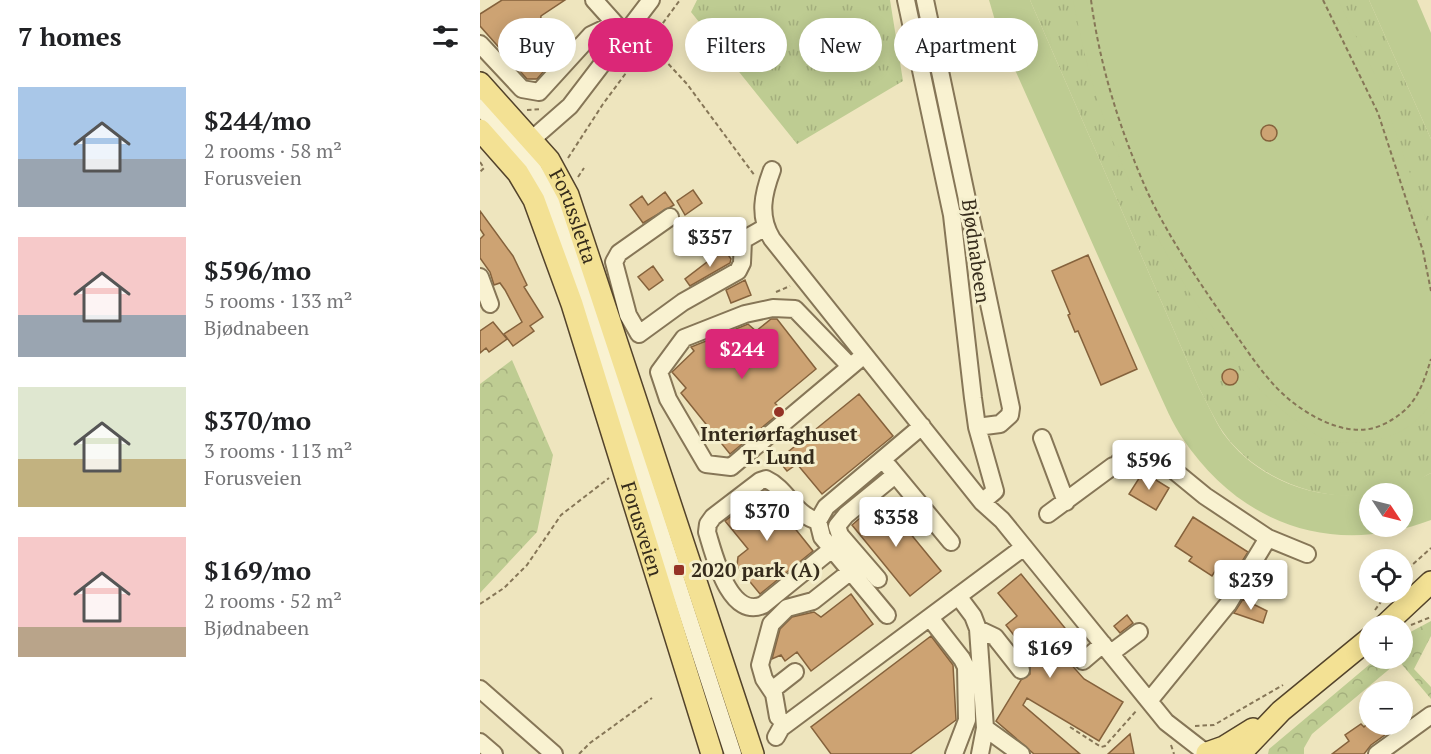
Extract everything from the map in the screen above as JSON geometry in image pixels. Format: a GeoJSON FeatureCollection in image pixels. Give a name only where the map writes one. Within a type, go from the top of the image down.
{"type":"FeatureCollection","features":[{"type":"Feature","properties":{"kind":"main road","name":"Forussletta"},"geometry":{"type":"LineString","coordinates":[[480,83],[520,149],[534,200],[572,304]]}},
{"type":"Feature","properties":{"kind":"main road","name":"Forussletta"},"geometry":{"type":"LineString","coordinates":[[480,130],[555,169],[568,195],[627,373]]}},
{"type":"Feature","properties":{"kind":"main road","name":"Forusveien"},"geometry":{"type":"LineString","coordinates":[[572,304],[712,754]]}},
{"type":"Feature","properties":{"kind":"main road","name":"Forusveien"},"geometry":{"type":"LineString","coordinates":[[627,373],[753,754]]}},
{"type":"Feature","properties":{"kind":"main road"},"geometry":{"type":"LineString","coordinates":[[1396,615],[1431,582]]}},
{"type":"Feature","properties":{"kind":"main road"},"geometry":{"type":"LineString","coordinates":[[1240,754],[1281,711],[1359,647]]}},
{"type":"Feature","properties":{"kind":"main road"},"geometry":{"type":"LineString","coordinates":[[1206,754],[1224,747],[1281,711]]}},
{"type":"Feature","properties":{"kind":"street"},"geometry":{"type":"LineString","coordinates":[[594,0],[610,18]]}},
{"type":"Feature","properties":{"kind":"street"},"geometry":{"type":"LineString","coordinates":[[632,18],[651,0]]}},
{"type":"Feature","properties":{"kind":"street","name":"Bjødnabeen"},"geometry":{"type":"LineString","coordinates":[[906,0],[952,215],[977,427],[995,491],[982,502]]}},
{"type":"Feature","properties":{"kind":"street"},"geometry":{"type":"LineString","coordinates":[[925,0],[1011,408],[1011,415],[1000,424],[977,427]]}},
{"type":"Feature","properties":{"kind":"street"},"geometry":{"type":"LineString","coordinates":[[480,44],[522,89],[539,92],[588,38]]}},
{"type":"Feature","properties":{"kind":"street"},"geometry":{"type":"LineString","coordinates":[[520,149],[570,106],[592,72]]}},
{"type":"Feature","properties":{"kind":"street"},"geometry":{"type":"LineString","coordinates":[[480,107],[520,149],[546,188],[568,241],[733,754]]}},
{"type":"Feature","properties":{"kind":"street"},"geometry":{"type":"LineString","coordinates":[[772,170],[763,198],[766,227],[772,240],[856,361]]}},
{"type":"Feature","properties":{"kind":"street"},"geometry":{"type":"LineString","coordinates":[[670,217],[619,253],[614,262],[628,315],[639,334],[682,302],[738,271],[742,263],[743,240],[766,227]]}},
{"type":"Feature","properties":{"kind":"street"},"geometry":{"type":"LineString","coordinates":[[480,277],[490,304]]}},
{"type":"Feature","properties":{"kind":"street"},"geometry":{"type":"LineString","coordinates":[[856,361],[731,467],[706,464],[668,399],[659,372],[684,338],[745,314],[773,308],[795,309],[856,361],[922,426],[982,502],[1002,520],[1166,722],[1206,754]]}},
{"type":"Feature","properties":{"kind":"street"},"geometry":{"type":"LineString","coordinates":[[887,615],[822,537],[818,522],[826,507],[922,426]]}},
{"type":"Feature","properties":{"kind":"street"},"geometry":{"type":"LineString","coordinates":[[1042,438],[1066,502]]}},
{"type":"Feature","properties":{"kind":"street"},"geometry":{"type":"LineString","coordinates":[[1048,514],[1116,464],[1149,450],[1205,496],[1268,538],[1307,554]]}},
{"type":"Feature","properties":{"kind":"street"},"geometry":{"type":"LineString","coordinates":[[882,459],[951,542]]}},
{"type":"Feature","properties":{"kind":"street"},"geometry":{"type":"LineString","coordinates":[[878,579],[840,535],[837,526],[895,475]]}},
{"type":"Feature","properties":{"kind":"street"},"geometry":{"type":"LineString","coordinates":[[818,522],[802,514],[773,482],[766,479],[760,481],[713,517],[707,532],[724,584],[737,599],[752,608],[763,606],[832,549]]}},
{"type":"Feature","properties":{"kind":"street"},"geometry":{"type":"LineString","coordinates":[[1149,701],[1228,604],[1268,538]]}},
{"type":"Feature","properties":{"kind":"street"},"geometry":{"type":"LineString","coordinates":[[776,737],[781,728],[1024,547]]}},
{"type":"Feature","properties":{"kind":"street"},"geometry":{"type":"LineString","coordinates":[[778,717],[772,690],[764,679],[760,665],[771,624],[787,608],[813,601],[851,572]]}},
{"type":"Feature","properties":{"kind":"street"},"geometry":{"type":"LineString","coordinates":[[958,596],[973,616],[978,628],[985,728],[980,754]]}},
{"type":"Feature","properties":{"kind":"street"},"geometry":{"type":"LineString","coordinates":[[930,618],[966,667],[967,720],[954,754]]}},
{"type":"Feature","properties":{"kind":"street"},"geometry":{"type":"LineString","coordinates":[[978,628],[995,637],[1021,670]]}},
{"type":"Feature","properties":{"kind":"street"},"geometry":{"type":"LineString","coordinates":[[1083,661],[1139,632]]}},
{"type":"Feature","properties":{"kind":"street"},"geometry":{"type":"LineString","coordinates":[[772,690],[795,672]]}},
{"type":"Feature","properties":{"kind":"street"},"geometry":{"type":"LineString","coordinates":[[480,689],[554,754]]}},
{"type":"Feature","properties":{"kind":"street"},"geometry":{"type":"LineString","coordinates":[[1377,754],[1431,715]]}},
{"type":"Feature","properties":{"kind":"street"},"geometry":{"type":"LineString","coordinates":[[1166,722],[1182,754]]}},
{"type":"Feature","properties":{"kind":"street"},"geometry":{"type":"LineString","coordinates":[[985,728],[1021,754]]}},
{"type":"Feature","properties":{"kind":"street"},"geometry":{"type":"LineString","coordinates":[[480,742],[494,754]]}},
{"type":"Feature","properties":{"kind":"path"},"geometry":{"type":"LineString","coordinates":[[666,18],[680,0]]}},
{"type":"Feature","properties":{"kind":"path"},"geometry":{"type":"LineString","coordinates":[[1091,0],[1100,56],[1116,113],[1148,193],[1206,294],[1259,366],[1290,400],[1320,420],[1350,430],[1374,429],[1402,416],[1422,387],[1431,359]]}},
{"type":"Feature","properties":{"kind":"path"},"geometry":{"type":"LineString","coordinates":[[1323,0],[1378,114],[1423,251],[1431,291]]}},
{"type":"Feature","properties":{"kind":"path"},"geometry":{"type":"LineString","coordinates":[[673,69],[687,84],[759,182]]}},
{"type":"Feature","properties":{"kind":"path"},"geometry":{"type":"LineString","coordinates":[[565,161],[627,72]]}},
{"type":"Feature","properties":{"kind":"path"},"geometry":{"type":"LineString","coordinates":[[480,162],[484,168],[480,172]]}},
{"type":"Feature","properties":{"kind":"path"},"geometry":{"type":"LineString","coordinates":[[578,177],[584,168]]}},
{"type":"Feature","properties":{"kind":"path"},"geometry":{"type":"LineString","coordinates":[[480,604],[504,588],[527,565],[561,515],[616,473]]}},
{"type":"Feature","properties":{"kind":"path"},"geometry":{"type":"LineString","coordinates":[[1413,564],[1431,548]]}},
{"type":"Feature","properties":{"kind":"path"},"geometry":{"type":"LineString","coordinates":[[1427,551],[1431,555]]}},
{"type":"Feature","properties":{"kind":"path"},"geometry":{"type":"LineString","coordinates":[[1413,625],[1431,617]]}},
{"type":"Feature","properties":{"kind":"path"},"geometry":{"type":"LineString","coordinates":[[1189,727],[1214,725],[1288,682]]}},
{"type":"Feature","properties":{"kind":"path"},"geometry":{"type":"LineString","coordinates":[[579,754],[590,743],[652,698]]}},
{"type":"Feature","properties":{"kind":"path"},"geometry":{"type":"LineString","coordinates":[[1070,727],[1101,747],[1105,746],[1149,701]]}},
{"type":"Feature","properties":{"kind":"green space"},"geometry":{"type":"Polygon","coordinates":[[[697,0],[890,0],[894,25],[894,72],[902,72],[903,81],[797,144],[739,72],[787,72],[787,18],[696,18],[691,12],[697,0]]]}},
{"type":"Feature","properties":{"kind":"green space"},"geometry":{"type":"Polygon","coordinates":[[[989,0],[1030,0],[1038,18],[994,18],[989,0]]]}},
{"type":"Feature","properties":{"kind":"green space"},"geometry":{"type":"Polygon","coordinates":[[[1030,0],[1369,0],[1431,139],[1431,473],[1413,484],[1359,483],[1359,496],[1323,493],[1278,478],[1257,466],[1223,432],[1199,388],[1030,0]]]}},
{"type":"Feature","properties":{"kind":"green space"},"geometry":{"type":"Polygon","coordinates":[[[1073,0],[1338,0],[1376,77],[1431,233],[1431,402],[1411,425],[1394,435],[1374,441],[1349,443],[1324,439],[1275,404],[1243,370],[1184,284],[1131,184],[1097,99],[1073,0]]]}},
{"type":"Feature","properties":{"kind":"green space"},"geometry":{"type":"Polygon","coordinates":[[[1369,0],[1417,0],[1431,33],[1431,139],[1369,0]]]}},
{"type":"Feature","properties":{"kind":"green space"},"geometry":{"type":"Polygon","coordinates":[[[1038,18],[1199,388],[1223,433],[1252,463],[1288,483],[1328,494],[1359,494],[1359,535],[1325,533],[1292,526],[1261,512],[1232,493],[1206,469],[1183,439],[1165,406],[1016,72],[1038,72],[1038,18]]]}},
{"type":"Feature","properties":{"kind":"green space"},"geometry":{"type":"Polygon","coordinates":[[[512,360],[553,455],[537,532],[480,593],[480,384],[512,360]]]}},
{"type":"Feature","properties":{"kind":"green space"},"geometry":{"type":"Polygon","coordinates":[[[1431,473],[1431,520],[1413,526],[1413,483],[1411,483],[1431,473]]]}},
{"type":"Feature","properties":{"kind":"green space"},"geometry":{"type":"Polygon","coordinates":[[[1431,621],[1431,636],[1414,669],[1431,687],[1431,699],[1406,669],[1413,669],[1413,631],[1431,621]]]}},
{"type":"Feature","properties":{"kind":"green space"},"geometry":{"type":"Polygon","coordinates":[[[1364,669],[1389,669],[1375,681],[1359,681],[1359,695],[1312,734],[1304,748],[1304,754],[1268,754],[1269,749],[1364,669]]]}},
{"type":"Feature","properties":{"kind":"building"},"geometry":{"type":"Polygon","coordinates":[[[502,0],[565,0],[541,18],[498,18],[498,46],[480,26],[480,14],[502,0]]]}},
{"type":"Feature","properties":{"kind":"building"},"geometry":{"type":"Polygon","coordinates":[[[521,72],[543,72],[537,79],[527,79],[521,72]]]}},
{"type":"Feature","properties":{"kind":"building"},"geometry":{"type":"Polygon","coordinates":[[[1266,125],[1272,125],[1277,133],[1275,139],[1266,141],[1261,136],[1261,130],[1266,125]]]}},
{"type":"Feature","properties":{"kind":"building"},"geometry":{"type":"Polygon","coordinates":[[[693,190],[702,203],[685,215],[677,201],[693,190]]]}},
{"type":"Feature","properties":{"kind":"building"},"geometry":{"type":"Polygon","coordinates":[[[665,192],[674,205],[643,223],[630,205],[642,196],[648,205],[665,192]]]}},
{"type":"Feature","properties":{"kind":"building"},"geometry":{"type":"Polygon","coordinates":[[[480,211],[513,256],[527,285],[524,287],[543,317],[530,326],[534,331],[513,346],[504,334],[522,322],[505,290],[500,283],[494,285],[490,272],[480,258],[480,239],[484,235],[480,229],[480,211]]]}},
{"type":"Feature","properties":{"kind":"building"},"geometry":{"type":"Polygon","coordinates":[[[724,249],[731,259],[730,263],[690,286],[685,279],[724,249]]]}},
{"type":"Feature","properties":{"kind":"building"},"geometry":{"type":"Polygon","coordinates":[[[1088,255],[1137,369],[1101,385],[1078,331],[1075,332],[1052,271],[1088,255]]]}},
{"type":"Feature","properties":{"kind":"building"},"geometry":{"type":"Polygon","coordinates":[[[653,266],[663,280],[649,290],[638,277],[653,266]]]}},
{"type":"Feature","properties":{"kind":"building"},"geometry":{"type":"Polygon","coordinates":[[[745,280],[751,295],[731,303],[726,290],[745,280]]]}},
{"type":"Feature","properties":{"kind":"building"},"geometry":{"type":"Polygon","coordinates":[[[771,319],[777,319],[816,369],[775,403],[782,411],[730,454],[681,393],[686,388],[672,372],[694,351],[691,347],[748,324],[756,331],[771,319]]]}},
{"type":"Feature","properties":{"kind":"building"},"geometry":{"type":"Polygon","coordinates":[[[493,322],[507,339],[489,352],[486,348],[480,353],[480,331],[493,322]]]}},
{"type":"Feature","properties":{"kind":"building"},"geometry":{"type":"Polygon","coordinates":[[[1227,369],[1233,369],[1238,377],[1236,383],[1227,385],[1222,380],[1222,374],[1227,369]]]}},
{"type":"Feature","properties":{"kind":"building"},"geometry":{"type":"Polygon","coordinates":[[[859,394],[893,436],[822,494],[797,464],[787,471],[778,460],[859,394]]]}},
{"type":"Feature","properties":{"kind":"building"},"geometry":{"type":"Polygon","coordinates":[[[1143,472],[1169,488],[1156,510],[1129,494],[1143,472]]]}},
{"type":"Feature","properties":{"kind":"building"},"geometry":{"type":"Polygon","coordinates":[[[765,491],[813,551],[760,594],[737,566],[738,557],[748,549],[725,521],[765,491]]]}},
{"type":"Feature","properties":{"kind":"building"},"geometry":{"type":"Polygon","coordinates":[[[882,499],[941,571],[910,596],[852,525],[882,499]]]}},
{"type":"Feature","properties":{"kind":"building"},"geometry":{"type":"Polygon","coordinates":[[[1193,517],[1248,552],[1230,581],[1215,571],[1212,576],[1189,561],[1192,557],[1175,546],[1193,517]]]}},
{"type":"Feature","properties":{"kind":"building"},"geometry":{"type":"Polygon","coordinates":[[[1021,574],[1078,644],[1068,661],[1084,679],[1123,702],[1099,741],[1027,698],[1023,705],[1080,754],[1034,754],[996,721],[1021,680],[1030,674],[1030,665],[1033,660],[1006,625],[1017,616],[998,593],[1021,574]]]}},
{"type":"Feature","properties":{"kind":"building"},"geometry":{"type":"Polygon","coordinates":[[[851,594],[873,624],[811,671],[797,652],[785,661],[781,655],[772,659],[780,629],[792,617],[814,612],[821,617],[851,594]]]}},
{"type":"Feature","properties":{"kind":"building"},"geometry":{"type":"Polygon","coordinates":[[[1243,599],[1267,611],[1263,623],[1234,613],[1243,599]]]}},
{"type":"Feature","properties":{"kind":"building"},"geometry":{"type":"Polygon","coordinates":[[[1127,615],[1133,623],[1120,633],[1114,626],[1127,615]]]}},
{"type":"Feature","properties":{"kind":"building"},"geometry":{"type":"Polygon","coordinates":[[[931,636],[953,665],[956,720],[910,754],[831,754],[811,727],[931,636]]]}},
{"type":"Feature","properties":{"kind":"building"},"geometry":{"type":"Polygon","coordinates":[[[1359,725],[1359,735],[1385,735],[1371,745],[1364,754],[1332,754],[1349,741],[1345,735],[1359,725]]]}},
{"type":"Feature","properties":{"kind":"building"},"geometry":{"type":"Polygon","coordinates":[[[1130,734],[1134,754],[1108,754],[1130,734]]]}},
{"type":"Feature","properties":{"kind":"place","name":"Interiørfaghuset T. Lund"},"geometry":{"type":"Point","coordinates":[779,412]}},
{"type":"Feature","properties":{"kind":"place","name":"2020 park (A)"},"geometry":{"type":"Point","coordinates":[679,570]}}]}
